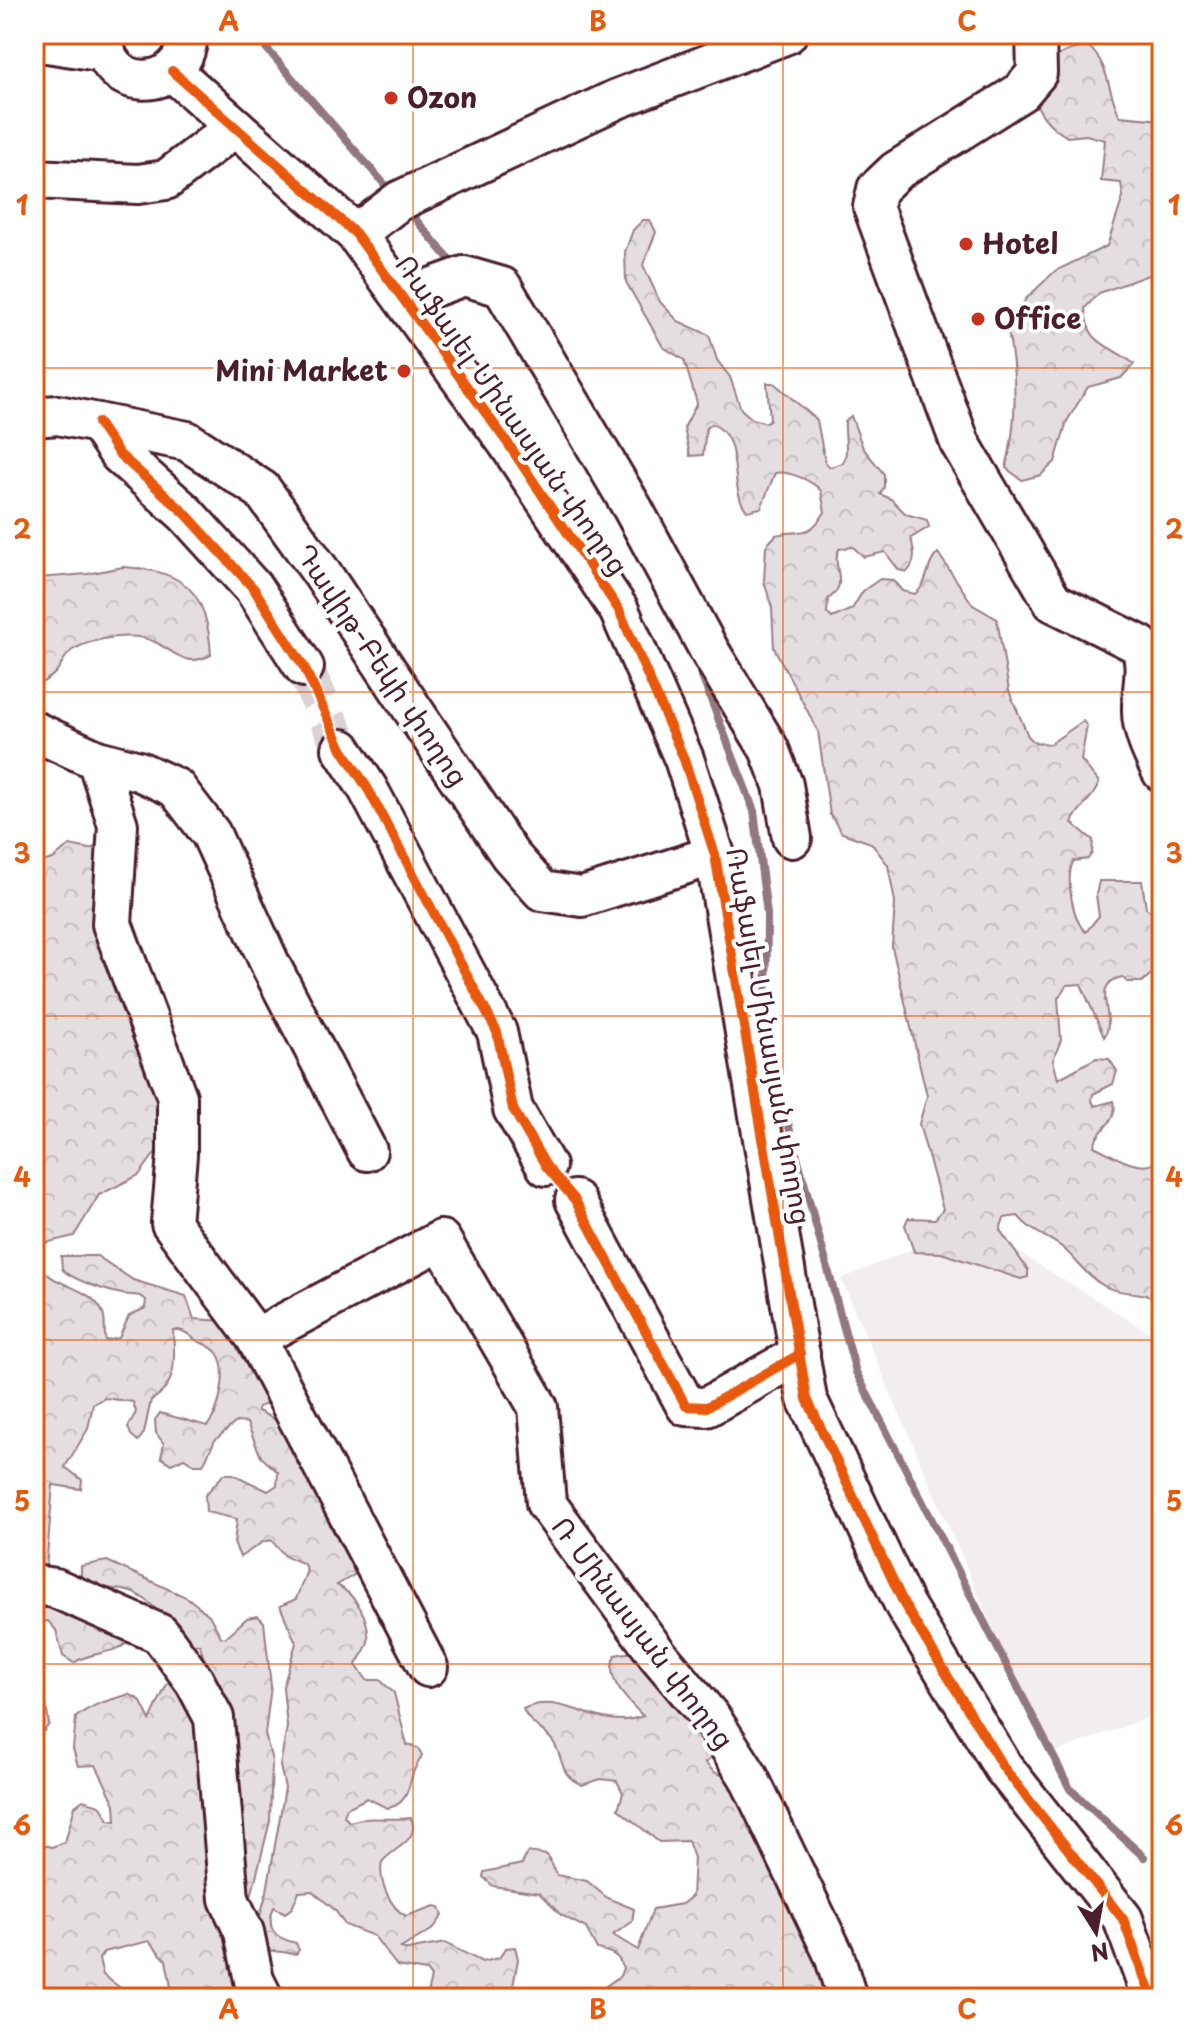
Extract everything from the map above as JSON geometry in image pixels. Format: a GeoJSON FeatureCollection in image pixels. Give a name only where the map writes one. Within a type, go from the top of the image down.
{"type":"FeatureCollection","features":[{"type":"Feature","properties":{"kind":"street"},"geometry":{"type":"LineString","coordinates":[[34,41],[104,43],[122,73],[134,79],[147,80],[172,71],[182,60],[188,34]]}},
{"type":"Feature","properties":{"kind":"street"},"geometry":{"type":"LineString","coordinates":[[356,234],[399,201],[617,99],[787,34]]}},
{"type":"Feature","properties":{"kind":"street"},"geometry":{"type":"LineString","coordinates":[[1036,34],[1037,73],[1021,92],[896,171],[877,189],[873,207],[960,443],[1053,602],[1140,645],[1145,656],[1141,709],[1145,732],[1162,772]]}},
{"type":"Feature","properties":{"kind":"street","name":"Ռաֆայել Մինասյան փողոց"},"geometry":{"type":"LineString","coordinates":[[172,71],[356,234],[507,442],[619,610],[684,759],[715,855],[807,1399],[905,1606],[1003,1767],[1123,1919],[1152,1998]]}},
{"type":"Feature","properties":{"kind":"street"},"geometry":{"type":"LineString","coordinates":[[34,179],[138,184],[166,180],[235,127]]}},
{"type":"Feature","properties":{"kind":"street"},"geometry":{"type":"LineString","coordinates":[[403,298],[464,276],[502,287],[769,749],[783,785],[792,838]]}},
{"type":"Feature","properties":{"kind":"street","name":"Դավիթ-Բեկի փողոց"},"geometry":{"type":"LineString","coordinates":[[34,417],[58,415],[187,441],[262,490],[323,575],[510,855],[542,891],[582,897],[715,855]]}},
{"type":"Feature","properties":{"kind":"street"},"geometry":{"type":"LineString","coordinates":[[98,423],[119,454],[185,513],[254,589],[304,667]]}},
{"type":"Feature","properties":{"kind":"street"},"geometry":{"type":"LineString","coordinates":[[34,731],[97,760],[139,771],[176,788],[211,834],[271,966],[367,1151]]}},
{"type":"Feature","properties":{"kind":"street"},"geometry":{"type":"LineString","coordinates":[[342,749],[368,789],[497,1032],[513,1109],[546,1166]]}},
{"type":"Feature","properties":{"kind":"street"},"geometry":{"type":"LineString","coordinates":[[97,760],[118,825],[112,924],[177,1097],[177,1155],[171,1223],[256,1338],[428,1667]]}},
{"type":"Feature","properties":{"kind":"street"},"geometry":{"type":"LineString","coordinates":[[575,1200],[686,1406],[707,1407],[800,1354]]}},
{"type":"Feature","properties":{"kind":"street","name":"Ռ Մինասյան փողոց"},"geometry":{"type":"LineString","coordinates":[[256,1338],[441,1240],[538,1407],[546,1503],[657,1654],[711,1718],[748,1776],[834,1955],[847,1998]]}},
{"type":"Feature","properties":{"kind":"street"},"geometry":{"type":"LineString","coordinates":[[34,1585],[55,1588],[160,1634],[195,1682],[214,1718],[229,1899],[244,1932],[254,1980],[263,1998]]}},
{"type":"Feature","properties":{"kind":"shaded area"},"geometry":{"type":"Polygon","coordinates":[[[972,1224],[1162,1340],[1162,1712],[1048,1755],[841,1279],[972,1224]]]}},
{"type":"Feature","properties":{"kind":"green space"},"geometry":{"type":"Polygon","coordinates":[[[1089,47],[1105,70],[1120,116],[1162,120],[1162,270],[1099,293],[1085,308],[1090,330],[1095,337],[1134,364],[1121,378],[1088,387],[1067,421],[1055,462],[1041,475],[1022,480],[1006,468],[1013,432],[1015,397],[1007,326],[1026,299],[1055,271],[1107,246],[1123,197],[1121,183],[1101,181],[1105,140],[1086,135],[1067,137],[1045,118],[1032,93],[1053,60],[1067,51],[1089,47]]]}},
{"type":"Feature","properties":{"kind":"green space"},"geometry":{"type":"Polygon","coordinates":[[[643,220],[650,220],[656,232],[643,265],[660,302],[678,321],[709,335],[717,360],[730,377],[741,409],[752,419],[766,423],[770,419],[767,383],[774,383],[817,420],[825,462],[830,467],[843,463],[845,459],[845,421],[851,416],[863,448],[884,474],[884,487],[880,494],[891,499],[906,514],[927,520],[929,527],[911,538],[914,552],[907,572],[899,570],[885,552],[864,557],[853,547],[839,549],[838,587],[828,599],[827,613],[832,618],[852,609],[863,591],[880,579],[893,580],[902,591],[915,594],[923,585],[938,553],[973,605],[997,619],[1009,691],[1028,736],[1034,742],[1050,744],[1083,721],[1087,726],[1081,760],[1099,782],[1072,823],[1093,840],[1088,859],[1074,861],[1071,867],[1070,887],[1077,919],[1086,932],[1099,916],[1096,895],[1099,881],[1142,881],[1146,908],[1157,916],[1156,943],[1162,970],[1157,969],[1142,982],[1127,982],[1122,977],[1112,981],[1105,994],[1108,1021],[1104,1037],[1081,984],[1067,985],[1058,998],[1061,1040],[1053,1060],[1058,1079],[1096,1058],[1109,1059],[1117,1071],[1113,1084],[1093,1094],[1095,1106],[1114,1101],[1115,1109],[1094,1146],[1123,1161],[1146,1166],[1153,1164],[1162,1143],[1162,1305],[1148,1296],[1104,1286],[1063,1248],[1018,1216],[1004,1218],[1000,1230],[1028,1270],[1028,1277],[1021,1279],[941,1253],[914,1252],[905,1225],[908,1218],[935,1219],[943,1209],[919,1124],[927,1096],[892,947],[895,902],[888,865],[871,843],[842,833],[830,815],[818,731],[774,648],[772,608],[764,581],[766,546],[776,535],[803,532],[819,521],[825,512],[821,491],[800,477],[775,473],[761,508],[747,511],[738,490],[729,440],[722,431],[712,424],[706,428],[703,455],[690,456],[684,428],[697,403],[684,360],[663,347],[626,282],[625,252],[633,230],[643,220]]]}},
{"type":"Feature","properties":{"kind":"green space"},"geometry":{"type":"Polygon","coordinates":[[[123,567],[163,574],[190,589],[205,615],[211,655],[188,660],[146,639],[126,636],[103,639],[71,651],[53,675],[34,687],[34,575],[39,578],[87,574],[123,567]]]}},
{"type":"Feature","properties":{"kind":"green space"},"geometry":{"type":"Polygon","coordinates":[[[108,843],[153,991],[161,1145],[139,1175],[99,1195],[74,1236],[37,1245],[37,1263],[52,1277],[96,1302],[102,1311],[106,1341],[119,1338],[129,1316],[145,1308],[146,1300],[99,1288],[73,1277],[62,1269],[61,1256],[97,1256],[133,1280],[186,1296],[194,1319],[225,1321],[269,1403],[258,1407],[258,1411],[291,1427],[368,1567],[337,1585],[356,1601],[367,1624],[367,1644],[356,1665],[367,1680],[380,1680],[394,1693],[407,1745],[418,1748],[422,1755],[406,1795],[399,1804],[387,1808],[367,1798],[347,1808],[344,1816],[349,1822],[411,1818],[413,1826],[409,1838],[382,1862],[384,1885],[390,1900],[406,1916],[435,1906],[440,1907],[443,1915],[433,1929],[401,1948],[407,1950],[445,1943],[482,1962],[499,1958],[506,1948],[515,1947],[518,1959],[511,1998],[426,1998],[431,1977],[426,1971],[397,1966],[374,1936],[345,1925],[335,1910],[312,1891],[299,1892],[292,1908],[285,1913],[274,1907],[271,1927],[277,1935],[296,1943],[299,1950],[296,1954],[267,1950],[256,1930],[267,1891],[285,1788],[280,1766],[287,1727],[283,1687],[296,1643],[280,1606],[296,1599],[307,1570],[303,1563],[286,1557],[271,1540],[240,1557],[234,1543],[237,1519],[206,1512],[205,1495],[224,1474],[233,1474],[268,1491],[277,1485],[278,1472],[261,1457],[247,1423],[236,1422],[215,1440],[203,1465],[195,1465],[184,1458],[171,1464],[161,1457],[164,1444],[156,1433],[155,1420],[160,1413],[207,1426],[212,1420],[223,1379],[221,1360],[213,1349],[183,1331],[173,1330],[173,1370],[166,1387],[151,1400],[144,1433],[138,1441],[128,1427],[136,1412],[133,1402],[105,1398],[93,1404],[88,1429],[65,1467],[82,1480],[81,1489],[53,1485],[46,1569],[34,1575],[34,864],[53,859],[70,845],[89,849],[108,843]]]}},
{"type":"Feature","properties":{"kind":"green space"},"geometry":{"type":"Polygon","coordinates":[[[107,1561],[188,1598],[209,1615],[221,1637],[225,1638],[247,1618],[258,1616],[264,1622],[271,1686],[265,1734],[272,1761],[270,1821],[250,1901],[223,1924],[237,1984],[225,1998],[173,1998],[166,1960],[149,1941],[104,1952],[99,1959],[103,1975],[134,1998],[34,1998],[34,1938],[40,1919],[34,1843],[52,1847],[65,1842],[75,1806],[83,1800],[100,1805],[109,1820],[116,1821],[115,1804],[96,1765],[78,1766],[73,1749],[76,1717],[95,1705],[129,1694],[140,1700],[150,1720],[167,1684],[175,1683],[224,1733],[200,1645],[178,1640],[149,1602],[133,1592],[97,1587],[81,1579],[81,1566],[107,1561]]]}},
{"type":"Feature","properties":{"kind":"green space"},"geometry":{"type":"Polygon","coordinates":[[[34,1597],[131,1639],[119,1648],[74,1663],[63,1656],[56,1630],[48,1621],[34,1622],[34,1597]]]}},
{"type":"Feature","properties":{"kind":"green space"},"geometry":{"type":"Polygon","coordinates":[[[632,1652],[721,1761],[712,1758],[705,1763],[714,1772],[731,1779],[841,1998],[589,1998],[620,1976],[623,1968],[619,1960],[597,1949],[586,1928],[561,1915],[539,1893],[493,1886],[483,1877],[484,1872],[522,1864],[528,1852],[547,1855],[557,1875],[587,1881],[607,1898],[634,1909],[632,1922],[613,1935],[638,1950],[653,1909],[682,1904],[692,1896],[694,1858],[688,1841],[659,1842],[618,1809],[623,1793],[617,1781],[601,1779],[582,1785],[569,1777],[554,1743],[523,1709],[552,1704],[610,1719],[626,1720],[643,1716],[619,1689],[612,1673],[615,1655],[632,1652]]]}},
{"type":"Feature","properties":{"kind":"green space"},"geometry":{"type":"Polygon","coordinates":[[[34,1672],[41,1675],[49,1724],[44,1731],[35,1732],[34,1672]]]}},
{"type":"Feature","properties":{"kind":"waterway"},"geometry":{"type":"LineString","coordinates":[[254,34],[393,194]]}},
{"type":"Feature","properties":{"kind":"waterway"},"geometry":{"type":"LineString","coordinates":[[405,207],[456,267]]}},
{"type":"Feature","properties":{"kind":"waterway"},"geometry":{"type":"LineString","coordinates":[[696,661],[754,811],[767,914],[766,1043],[856,1372],[1070,1789],[1144,1857]]}},
{"type":"Feature","properties":{"kind":"tunnel"},"geometry":{"type":"LineString","coordinates":[[304,667],[342,749]]}},
{"type":"Feature","properties":{"kind":"cycle path"},"geometry":{"type":"LineString","coordinates":[[172,71],[356,234],[507,442],[619,610],[684,759],[715,855],[807,1399],[905,1606],[1003,1767],[1123,1919],[1152,1998]]}},
{"type":"Feature","properties":{"kind":"cycle path"},"geometry":{"type":"LineString","coordinates":[[98,423],[119,454],[185,513],[254,589],[304,667],[342,749],[368,789],[497,1032],[513,1109],[546,1166],[575,1200],[686,1406],[707,1407],[800,1354]]}},
{"type":"Feature","properties":{"kind":"place","name":"Ozon"},"geometry":{"type":"Point","coordinates":[391,98]}},
{"type":"Feature","properties":{"kind":"place","name":"Hotel"},"geometry":{"type":"Point","coordinates":[966,244]}},
{"type":"Feature","properties":{"kind":"place","name":"Office"},"geometry":{"type":"Point","coordinates":[978,319]}},
{"type":"Feature","properties":{"kind":"place","name":"Mini Market"},"geometry":{"type":"Point","coordinates":[404,371]}}]}
